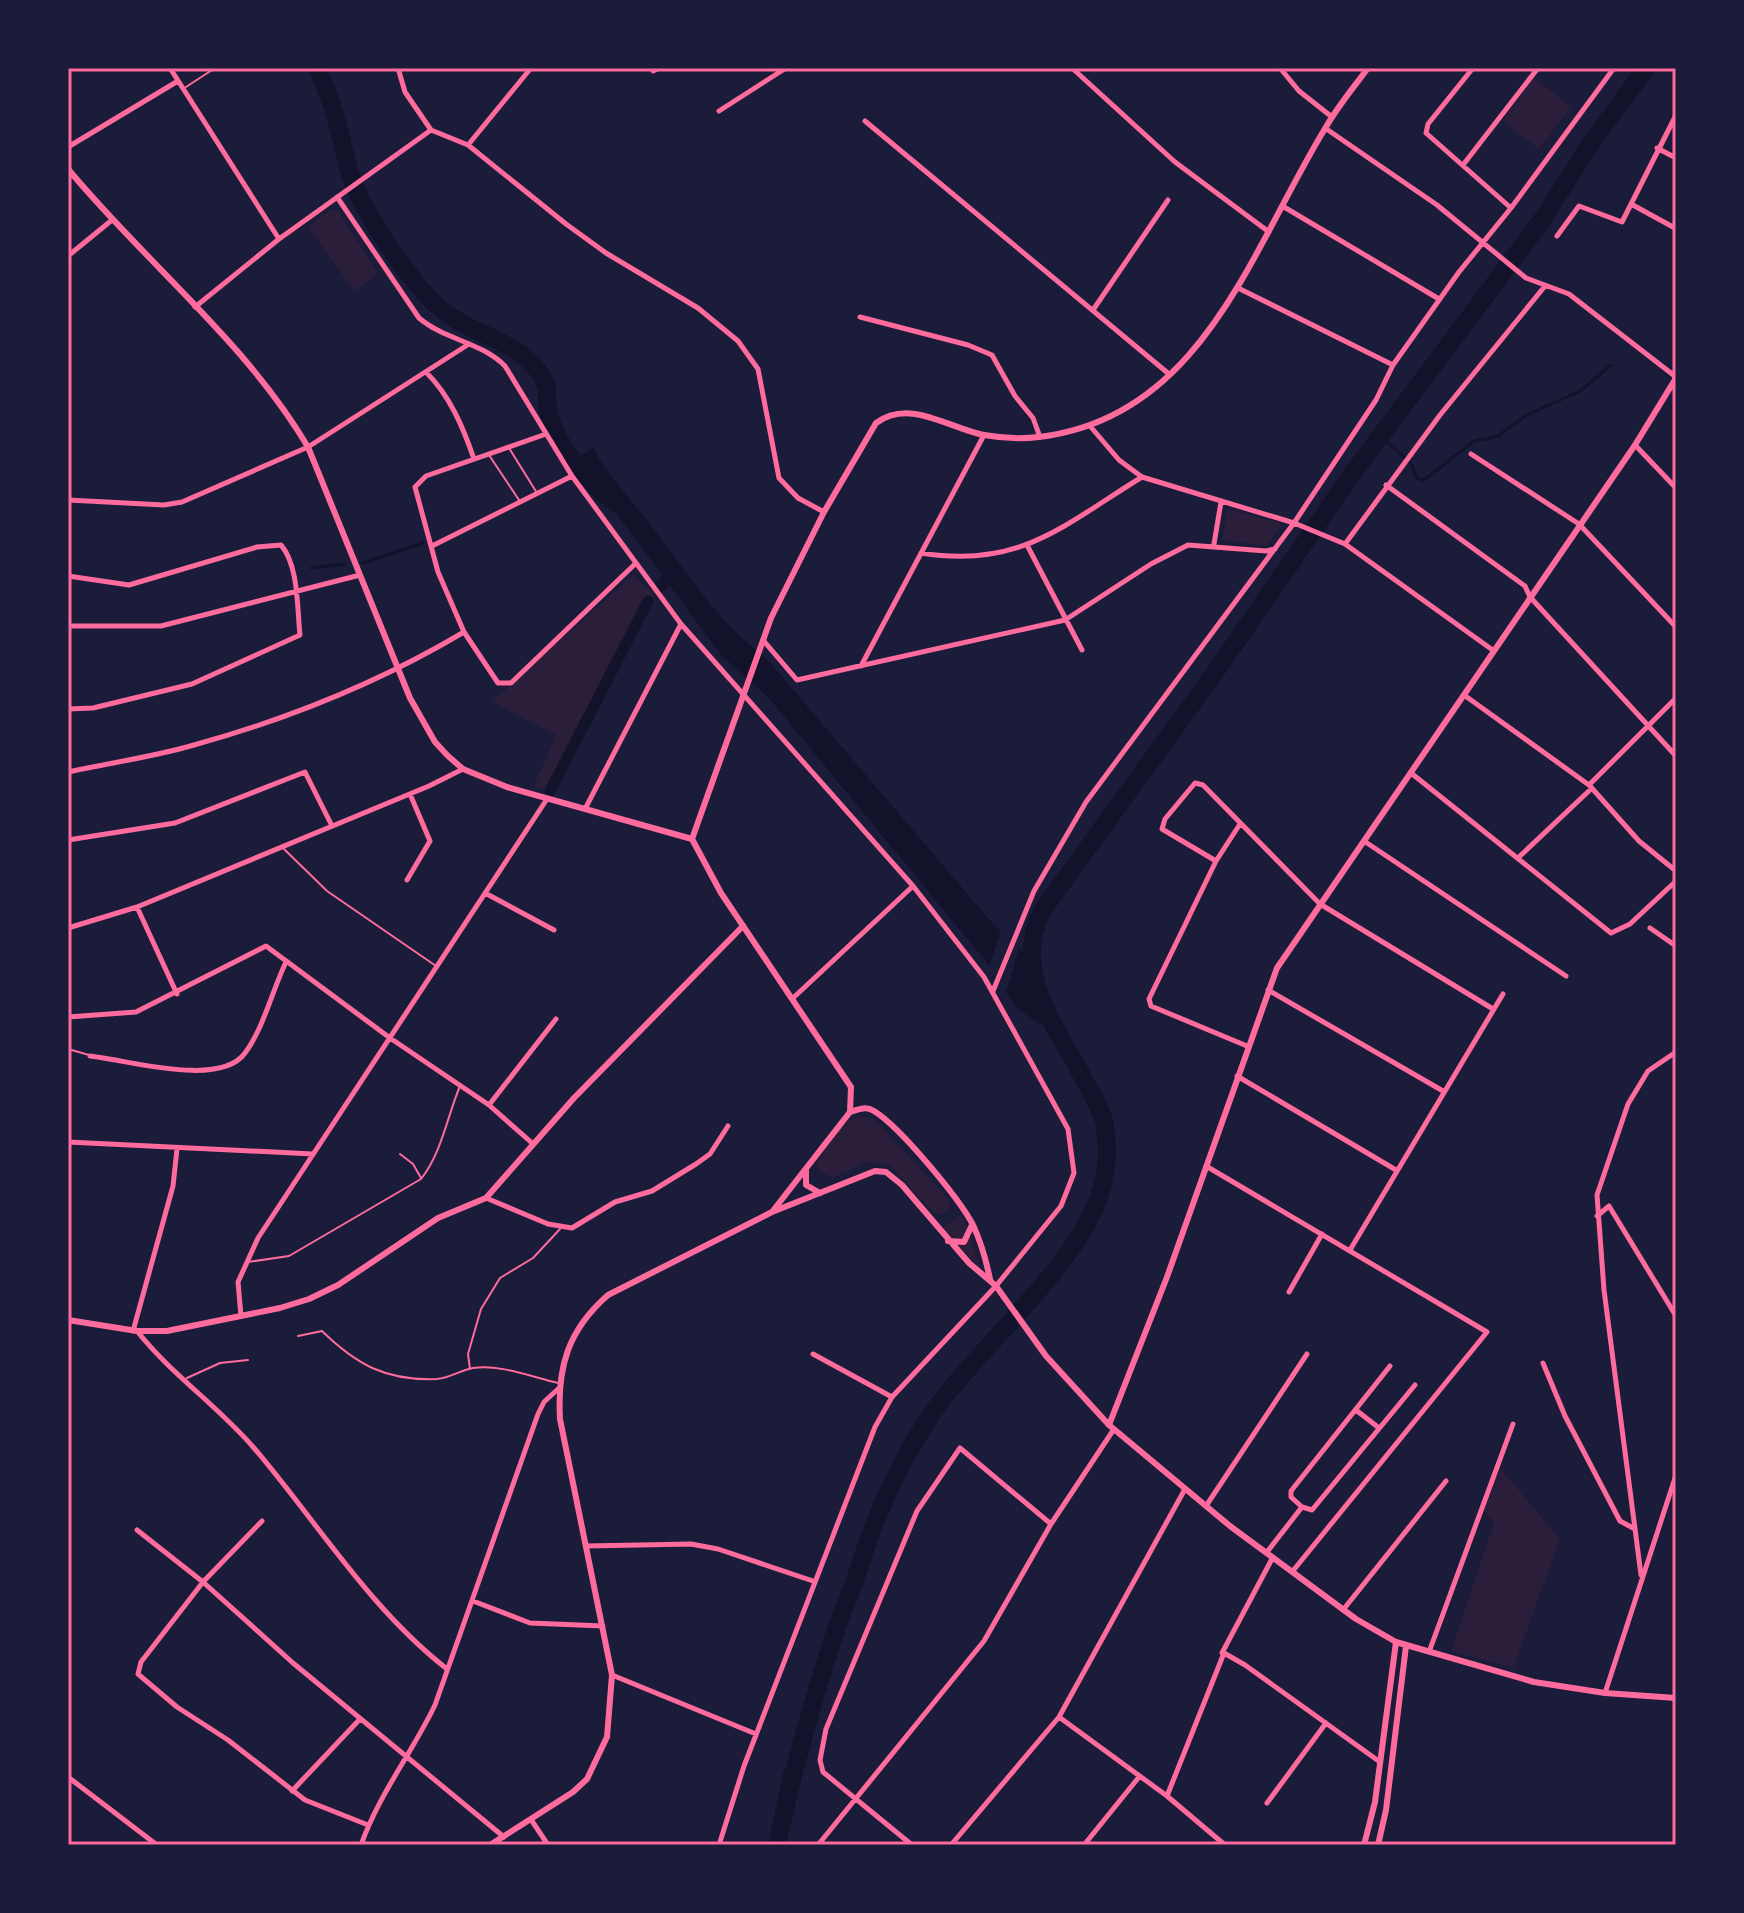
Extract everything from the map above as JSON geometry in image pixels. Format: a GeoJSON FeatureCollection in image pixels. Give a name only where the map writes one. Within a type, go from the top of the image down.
{"type":"FeatureCollection","features":[{"type":"Feature","properties":{"kind":"main road"},"geometry":{"type":"LineString","coordinates":[[772,1212],[850,1112],[853,1100],[847,1079],[743,926],[707,870],[692,839],[763,640],[824,512],[862,442],[887,415],[910,412],[984,435],[1040,437],[1090,426],[1134,403],[1170,375],[1211,327],[1238,288],[1325,128],[1368,68]]}},
{"type":"Feature","properties":{"kind":"main road"},"geometry":{"type":"LineString","coordinates":[[68,169],[270,388],[308,447],[398,671],[435,742],[463,769],[547,799],[692,839]]}},
{"type":"Feature","properties":{"kind":"main road"},"geometry":{"type":"LineString","coordinates":[[1111,1427],[1247,1046],[1268,990],[1289,949],[1635,445],[1676,377]]}},
{"type":"Feature","properties":{"kind":"main road"},"geometry":{"type":"LineString","coordinates":[[68,1320],[135,1331],[179,1329],[241,1317],[324,1293],[438,1218],[486,1198],[532,1143],[743,926]]}},
{"type":"Feature","properties":{"kind":"main road"},"geometry":{"type":"LineString","coordinates":[[850,1112],[861,1109],[877,1113],[942,1181],[972,1223],[990,1279]]}},
{"type":"Feature","properties":{"kind":"main road"},"geometry":{"type":"LineString","coordinates":[[807,1166],[806,1185],[822,1194]]}},
{"type":"Feature","properties":{"kind":"main road"},"geometry":{"type":"LineString","coordinates":[[490,1845],[573,1792],[599,1758],[607,1737],[612,1675],[562,1432],[559,1386],[569,1340],[591,1310],[608,1295],[772,1212],[875,1171],[894,1177],[948,1241],[990,1279],[1024,1327],[1111,1427],[1206,1506],[1343,1610],[1406,1646],[1534,1682],[1605,1693],[1676,1698]]}},
{"type":"Feature","properties":{"kind":"main road"},"geometry":{"type":"LineString","coordinates":[[948,1241],[964,1242],[969,1237],[972,1223]]}},
{"type":"Feature","properties":{"kind":"main road"},"geometry":{"type":"LineString","coordinates":[[1364,1845],[1380,1762],[1396,1642]]}},
{"type":"Feature","properties":{"kind":"main road"},"geometry":{"type":"LineString","coordinates":[[1378,1845],[1386,1810],[1406,1646]]}},
{"type":"Feature","properties":{"kind":"street"},"geometry":{"type":"LineString","coordinates":[[170,68],[279,239]]}},
{"type":"Feature","properties":{"kind":"street"},"geometry":{"type":"LineString","coordinates":[[398,68],[417,115],[431,130],[468,145],[586,238],[698,308],[738,341],[758,369],[779,478],[798,498],[824,512]]}},
{"type":"Feature","properties":{"kind":"street"},"geometry":{"type":"LineString","coordinates":[[468,145],[531,68]]}},
{"type":"Feature","properties":{"kind":"street"},"geometry":{"type":"LineString","coordinates":[[719,111],[786,68]]}},
{"type":"Feature","properties":{"kind":"street"},"geometry":{"type":"LineString","coordinates":[[1072,68],[1175,162],[1269,233]]}},
{"type":"Feature","properties":{"kind":"street"},"geometry":{"type":"LineString","coordinates":[[1280,68],[1299,91],[1332,117]]}},
{"type":"Feature","properties":{"kind":"street"},"geometry":{"type":"LineString","coordinates":[[1473,68],[1428,124],[1426,133],[1433,143],[1511,208]]}},
{"type":"Feature","properties":{"kind":"street"},"geometry":{"type":"LineString","coordinates":[[1463,165],[1538,68]]}},
{"type":"Feature","properties":{"kind":"street"},"geometry":{"type":"LineString","coordinates":[[993,991],[1034,891],[1086,802],[1294,523],[1376,400],[1393,365],[1439,299],[1511,208],[1614,68]]}},
{"type":"Feature","properties":{"kind":"street"},"geometry":{"type":"LineString","coordinates":[[68,147],[178,81]]}},
{"type":"Feature","properties":{"kind":"street"},"geometry":{"type":"LineString","coordinates":[[1557,236],[1579,206],[1622,222],[1676,115]]}},
{"type":"Feature","properties":{"kind":"street"},"geometry":{"type":"LineString","coordinates":[[865,121],[1170,375]]}},
{"type":"Feature","properties":{"kind":"street"},"geometry":{"type":"LineString","coordinates":[[1325,128],[1437,205],[1517,271],[1569,294],[1676,377]]}},
{"type":"Feature","properties":{"kind":"street"},"geometry":{"type":"LineString","coordinates":[[194,308],[279,239],[431,130]]}},
{"type":"Feature","properties":{"kind":"street"},"geometry":{"type":"LineString","coordinates":[[1657,148],[1676,158]]}},
{"type":"Feature","properties":{"kind":"street"},"geometry":{"type":"LineString","coordinates":[[337,197],[419,318],[430,327],[470,344],[505,366],[572,476],[681,624],[913,886],[993,991],[1063,1117],[1072,1142],[1074,1173],[1061,1206],[996,1286],[892,1397],[875,1427],[813,1581],[719,1845]]}},
{"type":"Feature","properties":{"kind":"street"},"geometry":{"type":"LineString","coordinates":[[1093,310],[1168,200]]}},
{"type":"Feature","properties":{"kind":"street"},"geometry":{"type":"LineString","coordinates":[[1631,204],[1673,227],[1676,223]]}},
{"type":"Feature","properties":{"kind":"street"},"geometry":{"type":"LineString","coordinates":[[1284,207],[1439,299]]}},
{"type":"Feature","properties":{"kind":"street"},"geometry":{"type":"LineString","coordinates":[[68,256],[112,220]]}},
{"type":"Feature","properties":{"kind":"street"},"geometry":{"type":"LineString","coordinates":[[239,259],[244,268]]}},
{"type":"Feature","properties":{"kind":"street"},"geometry":{"type":"LineString","coordinates":[[1345,544],[1402,464],[1545,286]]}},
{"type":"Feature","properties":{"kind":"street"},"geometry":{"type":"LineString","coordinates":[[1238,288],[1393,365]]}},
{"type":"Feature","properties":{"kind":"street"},"geometry":{"type":"LineString","coordinates":[[860,317],[968,345],[992,355],[1015,396],[1033,418],[1040,437]]}},
{"type":"Feature","properties":{"kind":"street"},"geometry":{"type":"LineString","coordinates":[[68,500],[174,504],[308,447],[470,344]]}},
{"type":"Feature","properties":{"kind":"street"},"geometry":{"type":"LineString","coordinates":[[426,372],[440,386],[453,409],[474,459]]}},
{"type":"Feature","properties":{"kind":"street"},"geometry":{"type":"LineString","coordinates":[[1090,426],[1119,460],[1142,477],[1329,535],[1494,651]]}},
{"type":"Feature","properties":{"kind":"street"},"geometry":{"type":"LineString","coordinates":[[546,434],[426,476],[415,487],[414,495],[438,572],[464,632],[498,683],[504,685],[635,564]]}},
{"type":"Feature","properties":{"kind":"street"},"geometry":{"type":"LineString","coordinates":[[860,667],[984,435]]}},
{"type":"Feature","properties":{"kind":"street"},"geometry":{"type":"LineString","coordinates":[[1635,445],[1676,488]]}},
{"type":"Feature","properties":{"kind":"street"},"geometry":{"type":"LineString","coordinates":[[1471,454],[1579,524],[1676,627]]}},
{"type":"Feature","properties":{"kind":"street"},"geometry":{"type":"LineString","coordinates":[[432,546],[572,476]]}},
{"type":"Feature","properties":{"kind":"street"},"geometry":{"type":"LineString","coordinates":[[921,553],[970,557],[1028,547],[1142,477]]}},
{"type":"Feature","properties":{"kind":"street"},"geometry":{"type":"LineString","coordinates":[[1386,485],[1525,586],[1530,597],[1676,756]]}},
{"type":"Feature","properties":{"kind":"street"},"geometry":{"type":"LineString","coordinates":[[1214,545],[1221,502]]}},
{"type":"Feature","properties":{"kind":"street"},"geometry":{"type":"LineString","coordinates":[[68,576],[129,585],[272,543],[281,545],[287,551],[296,592],[300,635],[192,684],[93,708],[68,709]]}},
{"type":"Feature","properties":{"kind":"street"},"geometry":{"type":"LineString","coordinates":[[763,640],[797,680],[1065,620],[1173,551],[1188,545],[1266,551],[1275,548]]}},
{"type":"Feature","properties":{"kind":"street"},"geometry":{"type":"LineString","coordinates":[[1028,547],[1082,650]]}},
{"type":"Feature","properties":{"kind":"street"},"geometry":{"type":"LineString","coordinates":[[68,626],[152,628],[360,575]]}},
{"type":"Feature","properties":{"kind":"street"},"geometry":{"type":"LineString","coordinates":[[585,809],[681,624]]}},
{"type":"Feature","properties":{"kind":"street"},"geometry":{"type":"LineString","coordinates":[[68,772],[192,746],[398,671],[464,632]]}},
{"type":"Feature","properties":{"kind":"street"},"geometry":{"type":"LineString","coordinates":[[1464,695],[1591,786],[1639,841],[1676,871]]}},
{"type":"Feature","properties":{"kind":"street"},"geometry":{"type":"LineString","coordinates":[[1519,857],[1676,698]]}},
{"type":"Feature","properties":{"kind":"street"},"geometry":{"type":"LineString","coordinates":[[68,928],[137,907],[463,769]]}},
{"type":"Feature","properties":{"kind":"street"},"geometry":{"type":"LineString","coordinates":[[68,840],[175,823],[305,772],[332,826]]}},
{"type":"Feature","properties":{"kind":"street"},"geometry":{"type":"LineString","coordinates":[[1411,773],[1607,931],[1622,930],[1676,881]]}},
{"type":"Feature","properties":{"kind":"street"},"geometry":{"type":"LineString","coordinates":[[1216,861],[1164,833],[1165,819],[1192,785],[1199,783],[1320,904],[1493,1009]]}},
{"type":"Feature","properties":{"kind":"street"},"geometry":{"type":"LineString","coordinates":[[407,880],[430,841],[410,794]]}},
{"type":"Feature","properties":{"kind":"street"},"geometry":{"type":"LineString","coordinates":[[241,1317],[238,1282],[265,1226],[547,799]]}},
{"type":"Feature","properties":{"kind":"street"},"geometry":{"type":"LineString","coordinates":[[1240,824],[1216,861],[1150,995],[1151,1006],[1247,1046]]}},
{"type":"Feature","properties":{"kind":"street"},"geometry":{"type":"LineString","coordinates":[[1364,841],[1566,976]]}},
{"type":"Feature","properties":{"kind":"street"},"geometry":{"type":"LineString","coordinates":[[792,999],[913,886]]}},
{"type":"Feature","properties":{"kind":"street"},"geometry":{"type":"LineString","coordinates":[[485,893],[554,930]]}},
{"type":"Feature","properties":{"kind":"street"},"geometry":{"type":"LineString","coordinates":[[137,907],[177,994]]}},
{"type":"Feature","properties":{"kind":"street"},"geometry":{"type":"LineString","coordinates":[[1650,928],[1676,946]]}},
{"type":"Feature","properties":{"kind":"street"},"geometry":{"type":"LineString","coordinates":[[68,1017],[125,1015],[177,994],[261,946],[270,949],[390,1038],[489,1105],[532,1143]]}},
{"type":"Feature","properties":{"kind":"street"},"geometry":{"type":"LineString","coordinates":[[90,1056],[196,1071],[224,1069],[236,1063],[252,1040],[286,962]]}},
{"type":"Feature","properties":{"kind":"street"},"geometry":{"type":"LineString","coordinates":[[1268,990],[1443,1091]]}},
{"type":"Feature","properties":{"kind":"street"},"geometry":{"type":"LineString","coordinates":[[1350,1250],[1503,994]]}},
{"type":"Feature","properties":{"kind":"street"},"geometry":{"type":"LineString","coordinates":[[489,1105],[556,1019]]}},
{"type":"Feature","properties":{"kind":"street"},"geometry":{"type":"LineString","coordinates":[[1641,1575],[1633,1528],[1597,1195],[1628,1104],[1648,1071],[1676,1052]]}},
{"type":"Feature","properties":{"kind":"street"},"geometry":{"type":"LineString","coordinates":[[1237,1076],[1396,1170]]}},
{"type":"Feature","properties":{"kind":"street"},"geometry":{"type":"LineString","coordinates":[[486,1198],[561,1228],[572,1228],[615,1202],[652,1191],[696,1164],[710,1154],[728,1126]]}},
{"type":"Feature","properties":{"kind":"street"},"geometry":{"type":"LineString","coordinates":[[68,1142],[314,1154]]}},
{"type":"Feature","properties":{"kind":"street"},"geometry":{"type":"LineString","coordinates":[[177,1149],[173,1186],[135,1331],[253,1447],[403,1632],[447,1669]]}},
{"type":"Feature","properties":{"kind":"street"},"geometry":{"type":"LineString","coordinates":[[1206,1166],[1487,1332],[1292,1572]]}},
{"type":"Feature","properties":{"kind":"street"},"geometry":{"type":"LineString","coordinates":[[1597,1216],[1609,1206],[1676,1316]]}},
{"type":"Feature","properties":{"kind":"street"},"geometry":{"type":"LineString","coordinates":[[1289,1292],[1322,1234]]}},
{"type":"Feature","properties":{"kind":"street"},"geometry":{"type":"LineString","coordinates":[[813,1354],[892,1397]]}},
{"type":"Feature","properties":{"kind":"street"},"geometry":{"type":"LineString","coordinates":[[1206,1506],[1307,1354]]}},
{"type":"Feature","properties":{"kind":"street"},"geometry":{"type":"LineString","coordinates":[[1543,1363],[1565,1416],[1615,1513],[1620,1521],[1633,1528]]}},
{"type":"Feature","properties":{"kind":"street"},"geometry":{"type":"LineString","coordinates":[[1390,1366],[1291,1491],[1291,1497],[1302,1507],[1312,1510],[1415,1385]]}},
{"type":"Feature","properties":{"kind":"street"},"geometry":{"type":"LineString","coordinates":[[361,1845],[368,1825],[435,1705],[538,1414],[559,1386]]}},
{"type":"Feature","properties":{"kind":"street"},"geometry":{"type":"LineString","coordinates":[[1356,1410],[1379,1428]]}},
{"type":"Feature","properties":{"kind":"street"},"geometry":{"type":"LineString","coordinates":[[1429,1653],[1513,1424]]}},
{"type":"Feature","properties":{"kind":"street"},"geometry":{"type":"LineString","coordinates":[[818,1845],[984,1641],[1111,1427]]}},
{"type":"Feature","properties":{"kind":"street"},"geometry":{"type":"LineString","coordinates":[[912,1845],[823,1772],[820,1760],[826,1729],[917,1511],[958,1449],[968,1451],[1051,1524]]}},
{"type":"Feature","properties":{"kind":"street"},"geometry":{"type":"LineString","coordinates":[[1605,1693],[1676,1475]]}},
{"type":"Feature","properties":{"kind":"street"},"geometry":{"type":"LineString","coordinates":[[1343,1610],[1446,1481]]}},
{"type":"Feature","properties":{"kind":"street"},"geometry":{"type":"LineString","coordinates":[[951,1845],[1059,1717],[1185,1489]]}},
{"type":"Feature","properties":{"kind":"street"},"geometry":{"type":"LineString","coordinates":[[1167,1796],[1222,1654],[1270,1555],[1302,1507]]}},
{"type":"Feature","properties":{"kind":"street"},"geometry":{"type":"LineString","coordinates":[[262,1521],[203,1582],[141,1662],[138,1674],[292,1791],[318,1807],[368,1825]]}},
{"type":"Feature","properties":{"kind":"street"},"geometry":{"type":"LineString","coordinates":[[137,1530],[203,1582],[360,1719],[504,1837]]}},
{"type":"Feature","properties":{"kind":"street"},"geometry":{"type":"LineString","coordinates":[[586,1546],[691,1544],[718,1549],[813,1581]]}},
{"type":"Feature","properties":{"kind":"street"},"geometry":{"type":"LineString","coordinates":[[473,1601],[530,1623],[604,1626]]}},
{"type":"Feature","properties":{"kind":"street"},"geometry":{"type":"LineString","coordinates":[[1222,1654],[1245,1665],[1380,1762]]}},
{"type":"Feature","properties":{"kind":"street"},"geometry":{"type":"LineString","coordinates":[[612,1675],[756,1734]]}},
{"type":"Feature","properties":{"kind":"street"},"geometry":{"type":"LineString","coordinates":[[1059,1717],[1167,1796],[1225,1845]]}},
{"type":"Feature","properties":{"kind":"street"},"geometry":{"type":"LineString","coordinates":[[292,1791],[360,1719]]}},
{"type":"Feature","properties":{"kind":"street"},"geometry":{"type":"LineString","coordinates":[[1267,1803],[1326,1723]]}},
{"type":"Feature","properties":{"kind":"street"},"geometry":{"type":"LineString","coordinates":[[68,1777],[157,1845]]}},
{"type":"Feature","properties":{"kind":"street"},"geometry":{"type":"LineString","coordinates":[[1084,1845],[1139,1777]]}},
{"type":"Feature","properties":{"kind":"street"},"geometry":{"type":"LineString","coordinates":[[532,1821],[548,1845]]}},
{"type":"Feature","properties":{"kind":"lane"},"geometry":{"type":"LineString","coordinates":[[183,89],[215,68]]}},
{"type":"Feature","properties":{"kind":"lane"},"geometry":{"type":"LineString","coordinates":[[508,447],[537,493]]}},
{"type":"Feature","properties":{"kind":"lane"},"geometry":{"type":"LineString","coordinates":[[489,454],[520,501]]}},
{"type":"Feature","properties":{"kind":"lane"},"geometry":{"type":"LineString","coordinates":[[281,847],[327,891],[437,967]]}},
{"type":"Feature","properties":{"kind":"lane"},"geometry":{"type":"LineString","coordinates":[[68,1049],[90,1056]]}},
{"type":"Feature","properties":{"kind":"lane"},"geometry":{"type":"LineString","coordinates":[[246,1262],[289,1256],[421,1179],[436,1160],[445,1122],[461,1086]]}},
{"type":"Feature","properties":{"kind":"lane"},"geometry":{"type":"LineString","coordinates":[[400,1154],[413,1164],[421,1179]]}},
{"type":"Feature","properties":{"kind":"lane"},"geometry":{"type":"LineString","coordinates":[[470,1369],[468,1354],[481,1309],[500,1278],[533,1258],[561,1228]]}},
{"type":"Feature","properties":{"kind":"lane"},"geometry":{"type":"LineString","coordinates":[[298,1336],[322,1331],[349,1357],[383,1373],[440,1379],[470,1369],[511,1371],[559,1386]]}},
{"type":"Feature","properties":{"kind":"lane"},"geometry":{"type":"LineString","coordinates":[[182,1380],[220,1363],[248,1360]]}},
{"type":"Feature","properties":{"kind":"shaded area"},"geometry":{"type":"Polygon","coordinates":[[[1534,78],[1571,107],[1539,149],[1502,121],[1534,78]]]}},
{"type":"Feature","properties":{"kind":"shaded area"},"geometry":{"type":"Polygon","coordinates":[[[330,210],[338,211],[378,274],[354,291],[308,226],[330,210]]]}},
{"type":"Feature","properties":{"kind":"shaded area"},"geometry":{"type":"Polygon","coordinates":[[[593,448],[608,472],[711,605],[766,658],[993,924],[1024,953],[1025,978],[1044,1022],[1039,1024],[1016,1007],[985,960],[768,697],[722,656],[576,459],[593,448]]]}},
{"type":"Feature","properties":{"kind":"shaded area"},"geometry":{"type":"Polygon","coordinates":[[[1227,509],[1280,523],[1281,526],[1267,546],[1222,540],[1227,509]]]}},
{"type":"Feature","properties":{"kind":"shaded area"},"geometry":{"type":"Polygon","coordinates":[[[633,575],[655,594],[552,791],[534,786],[556,735],[492,702],[633,575]]]}},
{"type":"Feature","properties":{"kind":"shaded area"},"geometry":{"type":"Polygon","coordinates":[[[859,1116],[874,1119],[950,1201],[948,1213],[935,1214],[889,1165],[867,1162],[833,1178],[819,1171],[816,1163],[835,1136],[859,1116]]]}},
{"type":"Feature","properties":{"kind":"shaded area"},"geometry":{"type":"Polygon","coordinates":[[[963,1215],[981,1270],[943,1228],[963,1215]]]}},
{"type":"Feature","properties":{"kind":"shaded area"},"geometry":{"type":"Polygon","coordinates":[[[1500,1468],[1560,1539],[1513,1668],[1451,1651],[1494,1523],[1484,1511],[1500,1468]]]}},
{"type":"Feature","properties":{"kind":"shaded area"},"geometry":{"type":"Polygon","coordinates":[[[784,1769],[802,1775],[786,1845],[768,1845],[784,1769]]]}},
{"type":"Feature","properties":{"kind":"pier"},"geometry":{"type":"Polygon","coordinates":[[[1002,927],[1019,948],[1006,993],[988,970],[1002,927]]]}},
{"type":"Feature","properties":{"kind":"waterway"},"geometry":{"type":"LineString","coordinates":[[318,68],[334,111],[356,190],[396,256],[421,289],[446,313],[507,345],[538,371],[545,383],[552,424],[566,451],[586,476],[619,505]]}},
{"type":"Feature","properties":{"kind":"waterway"},"geometry":{"type":"LineString","coordinates":[[1633,68],[1643,73]]}},
{"type":"Feature","properties":{"kind":"waterway"},"geometry":{"type":"LineString","coordinates":[[788,1796],[836,1630],[897,1473],[917,1436],[949,1391],[1051,1276],[1073,1246],[1091,1216],[1102,1187],[1107,1150],[1102,1116],[1052,1021],[1035,979],[1032,957],[1034,934],[1042,911],[1216,671],[1350,477],[1542,220],[1591,143],[1646,68]]}},
{"type":"Feature","properties":{"kind":"waterway"},"geometry":{"type":"LineString","coordinates":[[1382,437],[1411,463],[1417,478],[1424,480],[1474,441],[1498,436],[1525,416],[1580,391],[1611,365]]}},
{"type":"Feature","properties":{"kind":"waterway"},"geometry":{"type":"LineString","coordinates":[[363,563],[423,543]]}},
{"type":"Feature","properties":{"kind":"waterway"},"geometry":{"type":"LineString","coordinates":[[311,568],[345,564]]}},
{"type":"Feature","properties":{"kind":"waterway"},"geometry":{"type":"LineString","coordinates":[[659,588],[674,571]]}},
{"type":"Feature","properties":{"kind":"waterway"},"geometry":{"type":"LineString","coordinates":[[550,791],[648,601]]}}]}
